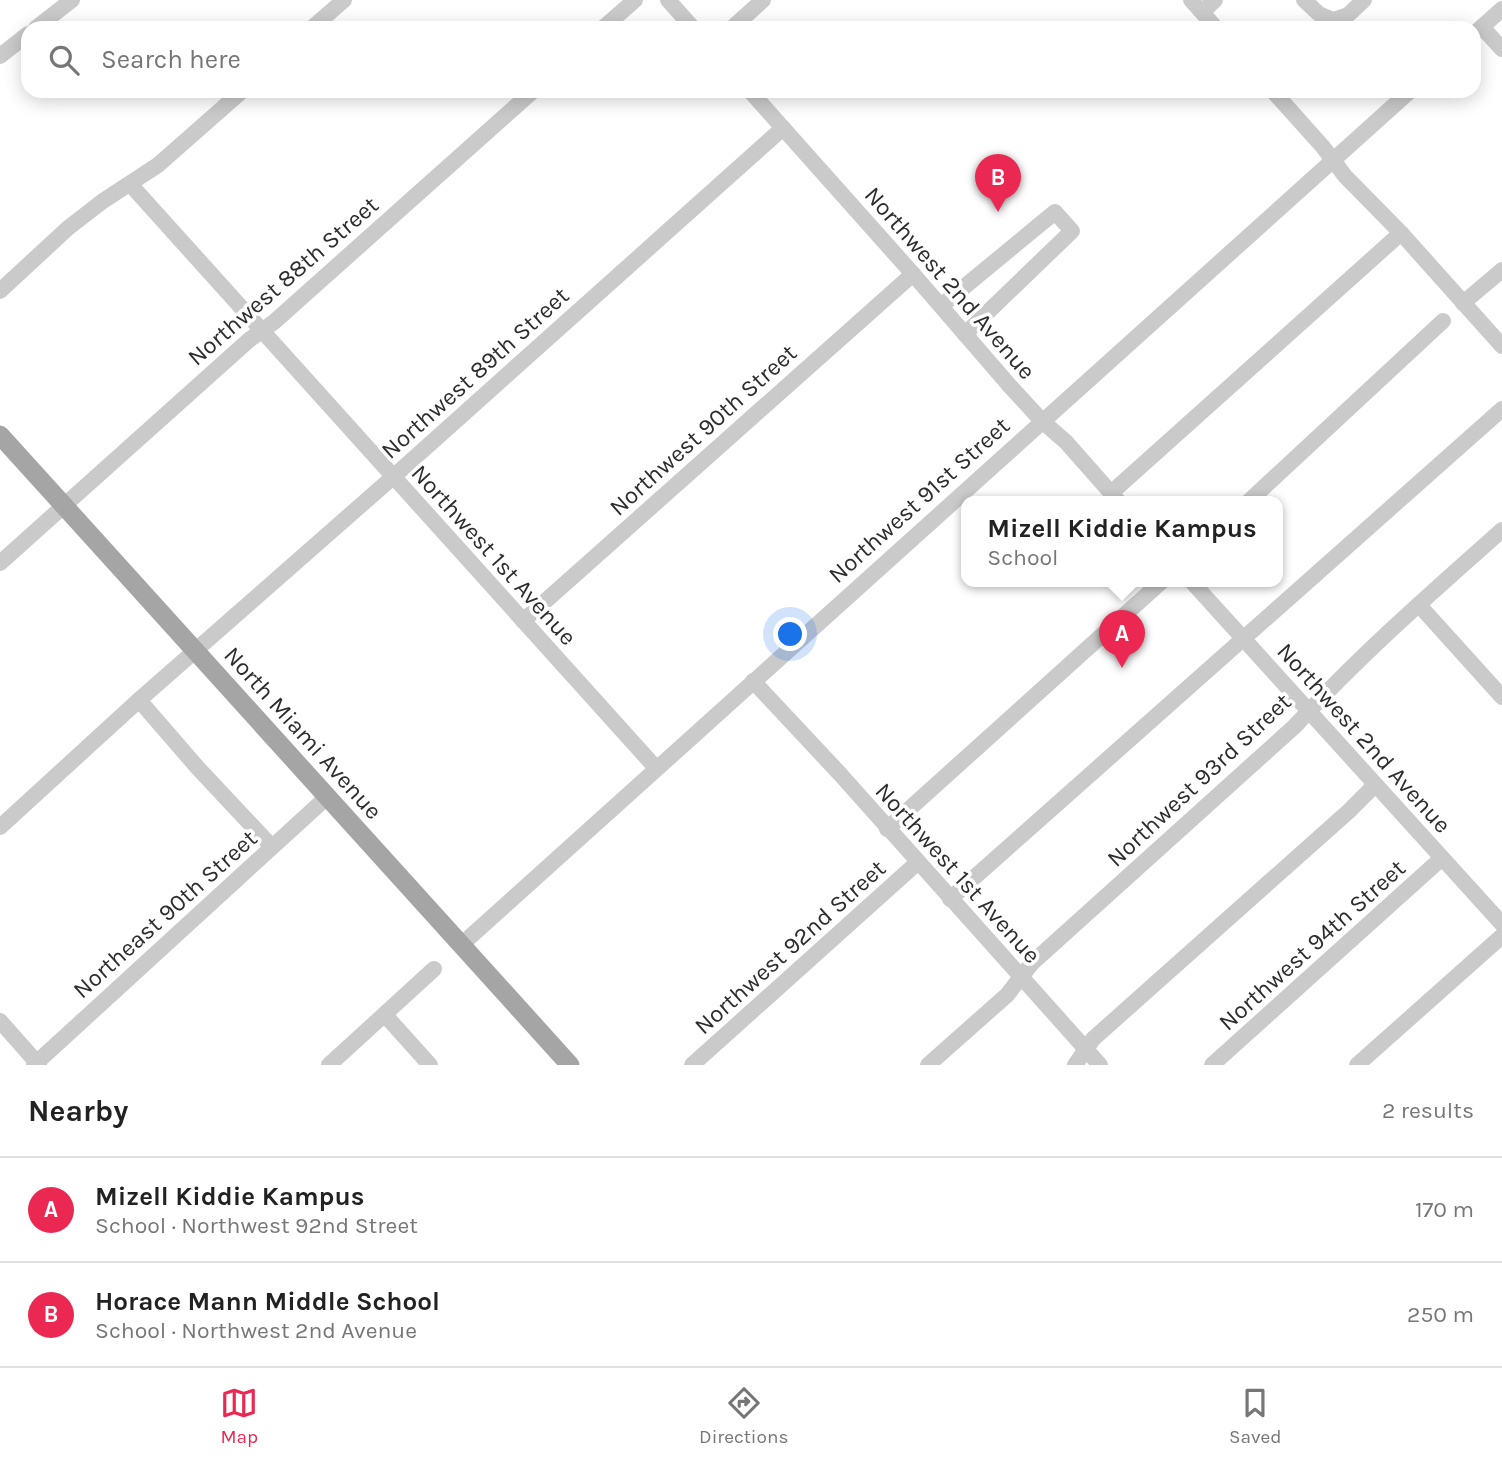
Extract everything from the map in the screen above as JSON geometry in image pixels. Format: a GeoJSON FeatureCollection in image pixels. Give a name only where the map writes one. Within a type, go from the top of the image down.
{"type":"FeatureCollection","features":[{"type":"Feature","properties":{"kind":"main road","name":"North Miami Avenue"},"geometry":{"type":"LineString","coordinates":[[0,435],[570,1065]]}},
{"type":"Feature","properties":{"kind":"street"},"geometry":{"type":"LineString","coordinates":[[45,21],[72,0]]}},
{"type":"Feature","properties":{"kind":"street"},"geometry":{"type":"LineString","coordinates":[[320,21],[344,0]]}},
{"type":"Feature","properties":{"kind":"street"},"geometry":{"type":"LineString","coordinates":[[611,21],[635,0]]}},
{"type":"Feature","properties":{"kind":"street"},"geometry":{"type":"LineString","coordinates":[[668,0],[687,21]]}},
{"type":"Feature","properties":{"kind":"street"},"geometry":{"type":"LineString","coordinates":[[740,21],[764,0]]}},
{"type":"Feature","properties":{"kind":"street"},"geometry":{"type":"LineString","coordinates":[[1210,21],[1196,6],[1215,0]]}},
{"type":"Feature","properties":{"kind":"street"},"geometry":{"type":"LineString","coordinates":[[1304,0],[1319,15],[1333,20],[1348,15],[1364,0]]}},
{"type":"Feature","properties":{"kind":"street"},"geometry":{"type":"LineString","coordinates":[[1481,27],[1502,9]]}},
{"type":"Feature","properties":{"kind":"street"},"geometry":{"type":"LineString","coordinates":[[1481,32],[1502,49]]}},
{"type":"Feature","properties":{"kind":"street"},"geometry":{"type":"LineString","coordinates":[[0,56],[21,40]]}},
{"type":"Feature","properties":{"kind":"street"},"geometry":{"type":"LineString","coordinates":[[0,291],[68,228],[158,165],[234,98]]}},
{"type":"Feature","properties":{"kind":"street","name":"Northwest 88th Street"},"geometry":{"type":"LineString","coordinates":[[0,563],[525,98]]}},
{"type":"Feature","properties":{"kind":"street","name":"Northwest 2nd Avenue"},"geometry":{"type":"LineString","coordinates":[[756,98],[1042,421],[1066,442],[1114,496]]}},
{"type":"Feature","properties":{"kind":"street"},"geometry":{"type":"LineString","coordinates":[[1279,98],[1345,176],[1401,233],[1502,346]]}},
{"type":"Feature","properties":{"kind":"street","name":"Northwest 91st Street"},"geometry":{"type":"LineString","coordinates":[[461,945],[1401,98]]}},
{"type":"Feature","properties":{"kind":"street","name":"Northwest 89th Street"},"geometry":{"type":"LineString","coordinates":[[0,827],[195,650],[783,128]]}},
{"type":"Feature","properties":{"kind":"street","name":"Northwest 1st Avenue"},"geometry":{"type":"LineString","coordinates":[[130,184],[656,768]]}},
{"type":"Feature","properties":{"kind":"street"},"geometry":{"type":"LineString","coordinates":[[941,306],[1055,212],[1072,231],[965,334]]}},
{"type":"Feature","properties":{"kind":"street"},"geometry":{"type":"LineString","coordinates":[[1116,496],[1401,233]]}},
{"type":"Feature","properties":{"kind":"street"},"geometry":{"type":"LineString","coordinates":[[1464,303],[1502,270]]}},
{"type":"Feature","properties":{"kind":"street","name":"Northwest 90th Street"},"geometry":{"type":"LineString","coordinates":[[523,621],[913,274]]}},
{"type":"Feature","properties":{"kind":"street"},"geometry":{"type":"LineString","coordinates":[[1254,496],[1443,321]]}},
{"type":"Feature","properties":{"kind":"street"},"geometry":{"type":"LineString","coordinates":[[950,899],[1502,409]]}},
{"type":"Feature","properties":{"kind":"street","name":"Northwest 93rd Street"},"geometry":{"type":"LineString","coordinates":[[928,1065],[1007,995],[1032,962],[1308,712],[1502,530]]}},
{"type":"Feature","properties":{"kind":"street","name":"Northwest 92nd Street"},"geometry":{"type":"LineString","coordinates":[[887,829],[1155,587]]}},
{"type":"Feature","properties":{"kind":"street","name":"Northwest 2nd Avenue"},"geometry":{"type":"LineString","coordinates":[[1196,587],[1502,924]]}},
{"type":"Feature","properties":{"kind":"street"},"geometry":{"type":"LineString","coordinates":[[1419,605],[1502,697]]}},
{"type":"Feature","properties":{"kind":"street","name":"Northwest 1st Avenue"},"geometry":{"type":"LineString","coordinates":[[752,681],[840,774],[1100,1065]]}},
{"type":"Feature","properties":{"kind":"street"},"geometry":{"type":"LineString","coordinates":[[139,700],[272,847]]}},
{"type":"Feature","properties":{"kind":"street"},"geometry":{"type":"LineString","coordinates":[[1075,1065],[1093,1040],[1375,785]]}},
{"type":"Feature","properties":{"kind":"street","name":"Northeast 90th Street"},"geometry":{"type":"LineString","coordinates":[[36,1064],[327,797]]}},
{"type":"Feature","properties":{"kind":"street","name":"Northwest 94th Street"},"geometry":{"type":"LineString","coordinates":[[1212,1065],[1442,858]]}},
{"type":"Feature","properties":{"kind":"street","name":"Northwest 92nd Street"},"geometry":{"type":"LineString","coordinates":[[692,1065],[917,863]]}},
{"type":"Feature","properties":{"kind":"street"},"geometry":{"type":"LineString","coordinates":[[1357,1065],[1502,936]]}},
{"type":"Feature","properties":{"kind":"street"},"geometry":{"type":"LineString","coordinates":[[329,1065],[434,970]]}},
{"type":"Feature","properties":{"kind":"street"},"geometry":{"type":"LineString","coordinates":[[384,1015],[430,1065]]}},
{"type":"Feature","properties":{"kind":"street"},"geometry":{"type":"LineString","coordinates":[[0,1021],[36,1064]]}},
{"type":"Feature","properties":{"kind":"place","name":"Horace Mann Middle School"},"geometry":{"type":"Point","coordinates":[998,212]}},
{"type":"Feature","properties":{"kind":"place","name":"Mizell Kiddie Kampus"},"geometry":{"type":"Point","coordinates":[1122,668]}}]}
